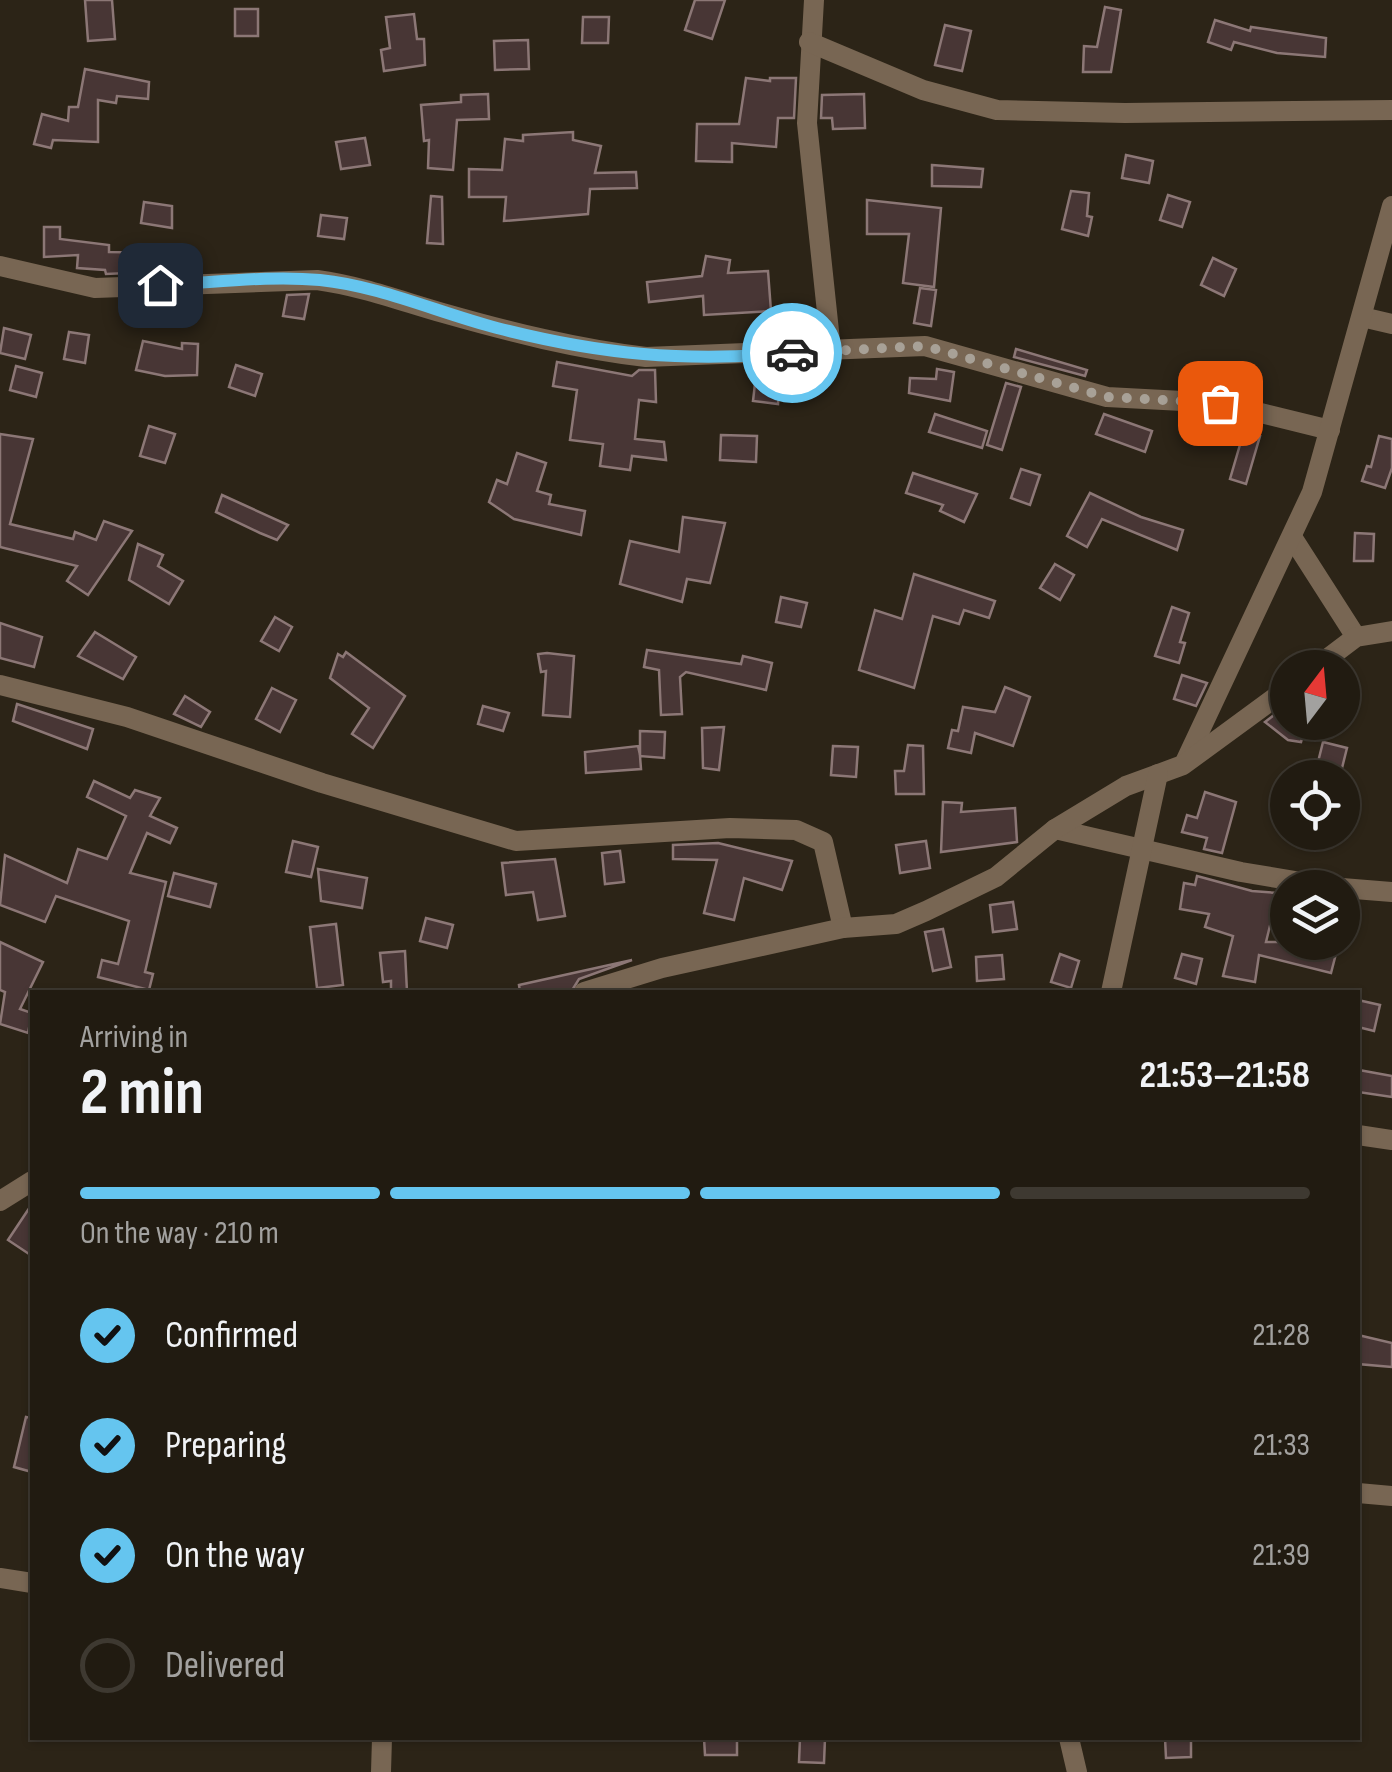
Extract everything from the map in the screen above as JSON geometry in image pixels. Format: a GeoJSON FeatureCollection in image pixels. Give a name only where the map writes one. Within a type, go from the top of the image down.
{"type":"FeatureCollection","features":[{"type":"Feature","properties":{"kind":"street"},"geometry":{"type":"LineString","coordinates":[[814,0],[807,122],[831,350]]}},
{"type":"Feature","properties":{"kind":"street"},"geometry":{"type":"LineString","coordinates":[[809,42],[923,90],[997,110],[1125,114],[1392,110]]}},
{"type":"Feature","properties":{"kind":"street"},"geometry":{"type":"LineString","coordinates":[[1183,765],[1312,492],[1392,206]]}},
{"type":"Feature","properties":{"kind":"street"},"geometry":{"type":"LineString","coordinates":[[0,266],[94,288],[317,280],[352,285],[566,344],[646,358],[925,346],[1107,397],[1220,403],[1330,430]]}},
{"type":"Feature","properties":{"kind":"street"},"geometry":{"type":"LineString","coordinates":[[1362,317],[1392,324]]}},
{"type":"Feature","properties":{"kind":"street"},"geometry":{"type":"LineString","coordinates":[[1292,537],[1356,637]]}},
{"type":"Feature","properties":{"kind":"street"},"geometry":{"type":"LineString","coordinates":[[1339,650],[1356,637],[1392,631]]}},
{"type":"Feature","properties":{"kind":"street"},"geometry":{"type":"LineString","coordinates":[[0,685],[127,717],[322,783],[516,841],[730,828],[796,830],[824,842],[843,928]]}},
{"type":"Feature","properties":{"kind":"street"},"geometry":{"type":"LineString","coordinates":[[590,990],[662,968],[843,928],[896,924],[926,912],[996,878],[1056,829],[1126,786],[1183,765],[1270,701]]}},
{"type":"Feature","properties":{"kind":"street"},"geometry":{"type":"LineString","coordinates":[[1111,990],[1158,774]]}},
{"type":"Feature","properties":{"kind":"street"},"geometry":{"type":"LineString","coordinates":[[1056,829],[1270,877]]}},
{"type":"Feature","properties":{"kind":"street"},"geometry":{"type":"LineString","coordinates":[[1360,890],[1392,892]]}},
{"type":"Feature","properties":{"kind":"street"},"geometry":{"type":"LineString","coordinates":[[1360,1134],[1392,1140]]}},
{"type":"Feature","properties":{"kind":"street"},"geometry":{"type":"LineString","coordinates":[[0,1201],[30,1182]]}},
{"type":"Feature","properties":{"kind":"street"},"geometry":{"type":"LineString","coordinates":[[1360,1494],[1392,1496]]}},
{"type":"Feature","properties":{"kind":"street"},"geometry":{"type":"LineString","coordinates":[[0,1578],[30,1583]]}},
{"type":"Feature","properties":{"kind":"street"},"geometry":{"type":"LineString","coordinates":[[382,1740],[382,1772]]}},
{"type":"Feature","properties":{"kind":"street"},"geometry":{"type":"LineString","coordinates":[[1070,1740],[1077,1772]]}},
{"type":"Feature","properties":{"kind":"building"},"geometry":{"type":"Polygon","coordinates":[[[85,0],[112,0],[115,39],[88,41],[85,0]]]}},
{"type":"Feature","properties":{"kind":"building"},"geometry":{"type":"Polygon","coordinates":[[[695,0],[725,0],[712,39],[685,30],[695,0]]]}},
{"type":"Feature","properties":{"kind":"building"},"geometry":{"type":"Polygon","coordinates":[[[1105,7],[1121,10],[1111,72],[1083,72],[1084,46],[1097,47],[1105,7]]]}},
{"type":"Feature","properties":{"kind":"building"},"geometry":{"type":"Polygon","coordinates":[[[235,9],[258,9],[258,36],[235,36],[235,9]]]}},
{"type":"Feature","properties":{"kind":"building"},"geometry":{"type":"Polygon","coordinates":[[[414,14],[417,39],[424,39],[425,65],[384,71],[381,50],[390,48],[386,17],[414,14]]]}},
{"type":"Feature","properties":{"kind":"building"},"geometry":{"type":"Polygon","coordinates":[[[583,17],[609,17],[608,43],[582,43],[583,17]]]}},
{"type":"Feature","properties":{"kind":"building"},"geometry":{"type":"Polygon","coordinates":[[[1215,20],[1250,31],[1251,27],[1326,38],[1325,57],[1277,53],[1234,42],[1231,50],[1208,42],[1215,20]]]}},
{"type":"Feature","properties":{"kind":"building"},"geometry":{"type":"Polygon","coordinates":[[[945,25],[971,31],[962,71],[935,65],[945,25]]]}},
{"type":"Feature","properties":{"kind":"building"},"geometry":{"type":"Polygon","coordinates":[[[528,40],[529,69],[495,70],[494,41],[528,40]]]}},
{"type":"Feature","properties":{"kind":"building"},"geometry":{"type":"Polygon","coordinates":[[[85,69],[149,82],[148,99],[117,96],[116,103],[98,100],[98,142],[53,140],[51,148],[34,144],[42,114],[68,121],[69,107],[78,107],[85,69]]]}},
{"type":"Feature","properties":{"kind":"building"},"geometry":{"type":"Polygon","coordinates":[[[746,78],[796,78],[794,118],[778,118],[776,147],[732,143],[732,162],[696,161],[697,124],[739,124],[746,78]]]}},
{"type":"Feature","properties":{"kind":"building"},"geometry":{"type":"Polygon","coordinates":[[[488,94],[489,119],[457,120],[453,170],[428,168],[429,140],[424,141],[421,105],[461,102],[461,95],[488,94]]]}},
{"type":"Feature","properties":{"kind":"building"},"geometry":{"type":"Polygon","coordinates":[[[864,94],[865,128],[833,129],[832,118],[821,118],[822,95],[864,94]]]}},
{"type":"Feature","properties":{"kind":"building"},"geometry":{"type":"Polygon","coordinates":[[[573,132],[573,140],[601,146],[595,173],[636,172],[637,188],[590,189],[588,214],[504,221],[506,197],[469,197],[469,169],[502,170],[505,139],[523,141],[523,135],[573,132]]]}},
{"type":"Feature","properties":{"kind":"building"},"geometry":{"type":"Polygon","coordinates":[[[365,138],[370,165],[341,169],[336,142],[365,138]]]}},
{"type":"Feature","properties":{"kind":"building"},"geometry":{"type":"Polygon","coordinates":[[[1126,155],[1153,161],[1149,183],[1122,178],[1126,155]]]}},
{"type":"Feature","properties":{"kind":"building"},"geometry":{"type":"Polygon","coordinates":[[[932,165],[983,169],[981,187],[932,186],[932,165]]]}},
{"type":"Feature","properties":{"kind":"building"},"geometry":{"type":"Polygon","coordinates":[[[1071,191],[1089,193],[1087,216],[1092,217],[1088,236],[1062,229],[1071,191]]]}},
{"type":"Feature","properties":{"kind":"building"},"geometry":{"type":"Polygon","coordinates":[[[1168,195],[1190,202],[1182,227],[1160,220],[1168,195]]]}},
{"type":"Feature","properties":{"kind":"building"},"geometry":{"type":"Polygon","coordinates":[[[431,196],[442,197],[443,244],[427,243],[431,196]]]}},
{"type":"Feature","properties":{"kind":"building"},"geometry":{"type":"Polygon","coordinates":[[[867,200],[941,208],[934,287],[903,283],[909,234],[867,234],[867,200]]]}},
{"type":"Feature","properties":{"kind":"building"},"geometry":{"type":"Polygon","coordinates":[[[144,202],[172,206],[172,228],[141,223],[144,202]]]}},
{"type":"Feature","properties":{"kind":"building"},"geometry":{"type":"Polygon","coordinates":[[[321,215],[347,218],[344,239],[318,236],[321,215]]]}},
{"type":"Feature","properties":{"kind":"building"},"geometry":{"type":"Polygon","coordinates":[[[44,227],[60,227],[60,239],[109,245],[109,252],[173,253],[173,271],[106,274],[105,270],[77,268],[78,255],[44,257],[44,227]]]}},
{"type":"Feature","properties":{"kind":"building"},"geometry":{"type":"Polygon","coordinates":[[[706,256],[730,260],[728,273],[768,271],[771,311],[704,315],[703,296],[649,302],[647,282],[702,276],[706,256]]]}},
{"type":"Feature","properties":{"kind":"building"},"geometry":{"type":"Polygon","coordinates":[[[1213,258],[1236,269],[1224,296],[1201,285],[1213,258]]]}},
{"type":"Feature","properties":{"kind":"building"},"geometry":{"type":"Polygon","coordinates":[[[920,288],[936,290],[931,326],[914,323],[920,288]]]}},
{"type":"Feature","properties":{"kind":"building"},"geometry":{"type":"Polygon","coordinates":[[[309,294],[304,319],[283,316],[287,295],[309,294]]]}},
{"type":"Feature","properties":{"kind":"building"},"geometry":{"type":"Polygon","coordinates":[[[803,320],[814,321],[816,337],[763,339],[762,332],[803,326],[803,320]]]}},
{"type":"Feature","properties":{"kind":"building"},"geometry":{"type":"Polygon","coordinates":[[[4,328],[31,335],[25,359],[0,353],[4,328]]]}},
{"type":"Feature","properties":{"kind":"building"},"geometry":{"type":"Polygon","coordinates":[[[69,332],[89,335],[85,363],[64,359],[69,332]]]}},
{"type":"Feature","properties":{"kind":"building"},"geometry":{"type":"Polygon","coordinates":[[[143,341],[182,349],[182,343],[198,344],[197,375],[165,376],[136,370],[143,341]]]}},
{"type":"Feature","properties":{"kind":"building"},"geometry":{"type":"Polygon","coordinates":[[[1016,349],[1087,370],[1085,376],[1014,357],[1016,349]]]}},
{"type":"Feature","properties":{"kind":"building"},"geometry":{"type":"Polygon","coordinates":[[[557,362],[632,376],[639,370],[655,370],[656,402],[639,400],[635,439],[664,442],[666,460],[632,456],[630,470],[600,466],[603,444],[570,440],[577,390],[553,386],[557,362]]]}},
{"type":"Feature","properties":{"kind":"building"},"geometry":{"type":"Polygon","coordinates":[[[236,365],[262,374],[255,396],[229,387],[236,365]]]}},
{"type":"Feature","properties":{"kind":"building"},"geometry":{"type":"Polygon","coordinates":[[[16,366],[42,373],[36,397],[10,390],[16,366]]]}},
{"type":"Feature","properties":{"kind":"building"},"geometry":{"type":"Polygon","coordinates":[[[937,369],[954,372],[950,401],[909,393],[910,378],[936,379],[937,369]]]}},
{"type":"Feature","properties":{"kind":"building"},"geometry":{"type":"Polygon","coordinates":[[[756,375],[780,377],[778,404],[753,401],[756,375]]]}},
{"type":"Feature","properties":{"kind":"building"},"geometry":{"type":"Polygon","coordinates":[[[1006,383],[1021,387],[1002,450],[987,445],[1006,383]]]}},
{"type":"Feature","properties":{"kind":"building"},"geometry":{"type":"Polygon","coordinates":[[[935,414],[987,431],[982,448],[929,432],[935,414]]]}},
{"type":"Feature","properties":{"kind":"building"},"geometry":{"type":"Polygon","coordinates":[[[1104,414],[1152,431],[1145,452],[1096,434],[1104,414]]]}},
{"type":"Feature","properties":{"kind":"building"},"geometry":{"type":"Polygon","coordinates":[[[149,426],[175,434],[165,463],[140,456],[149,426]]]}},
{"type":"Feature","properties":{"kind":"building"},"geometry":{"type":"Polygon","coordinates":[[[1244,431],[1260,436],[1246,484],[1230,479],[1244,431]]]}},
{"type":"Feature","properties":{"kind":"building"},"geometry":{"type":"Polygon","coordinates":[[[0,434],[33,439],[10,524],[73,539],[75,532],[96,540],[104,521],[132,531],[88,595],[67,581],[77,566],[0,547],[0,434]]]}},
{"type":"Feature","properties":{"kind":"building"},"geometry":{"type":"Polygon","coordinates":[[[721,435],[757,436],[756,462],[720,460],[721,435]]]}},
{"type":"Feature","properties":{"kind":"building"},"geometry":{"type":"Polygon","coordinates":[[[1379,436],[1392,439],[1392,468],[1385,488],[1362,481],[1367,466],[1371,467],[1379,436]]]}},
{"type":"Feature","properties":{"kind":"building"},"geometry":{"type":"Polygon","coordinates":[[[517,453],[546,463],[537,491],[551,495],[549,504],[585,511],[581,535],[514,519],[489,502],[497,480],[507,484],[517,453]]]}},
{"type":"Feature","properties":{"kind":"building"},"geometry":{"type":"Polygon","coordinates":[[[1021,469],[1040,475],[1030,505],[1011,498],[1021,469]]]}},
{"type":"Feature","properties":{"kind":"building"},"geometry":{"type":"Polygon","coordinates":[[[913,473],[977,494],[964,522],[940,511],[943,505],[906,493],[913,473]]]}},
{"type":"Feature","properties":{"kind":"building"},"geometry":{"type":"Polygon","coordinates":[[[1090,493],[1141,517],[1183,530],[1177,550],[1102,519],[1087,547],[1067,536],[1090,493]]]}},
{"type":"Feature","properties":{"kind":"building"},"geometry":{"type":"Polygon","coordinates":[[[222,495],[288,525],[277,540],[260,533],[216,512],[222,495]]]}},
{"type":"Feature","properties":{"kind":"building"},"geometry":{"type":"Polygon","coordinates":[[[683,517],[725,523],[710,583],[687,579],[682,602],[620,584],[630,541],[679,552],[683,517]]]}},
{"type":"Feature","properties":{"kind":"building"},"geometry":{"type":"Polygon","coordinates":[[[1355,533],[1374,534],[1373,561],[1354,561],[1355,533]]]}},
{"type":"Feature","properties":{"kind":"building"},"geometry":{"type":"Polygon","coordinates":[[[138,544],[163,555],[158,566],[183,581],[169,604],[129,580],[138,544]]]}},
{"type":"Feature","properties":{"kind":"building"},"geometry":{"type":"Polygon","coordinates":[[[1055,564],[1074,575],[1060,600],[1040,588],[1055,564]]]}},
{"type":"Feature","properties":{"kind":"building"},"geometry":{"type":"Polygon","coordinates":[[[914,574],[995,601],[989,618],[964,610],[959,624],[933,616],[914,688],[859,670],[875,610],[902,619],[914,574]]]}},
{"type":"Feature","properties":{"kind":"building"},"geometry":{"type":"Polygon","coordinates":[[[781,597],[807,603],[801,627],[776,622],[781,597]]]}},
{"type":"Feature","properties":{"kind":"building"},"geometry":{"type":"Polygon","coordinates":[[[1172,607],[1189,613],[1180,642],[1185,643],[1179,663],[1155,656],[1172,607]]]}},
{"type":"Feature","properties":{"kind":"building"},"geometry":{"type":"Polygon","coordinates":[[[275,617],[292,627],[279,651],[261,641],[275,617]]]}},
{"type":"Feature","properties":{"kind":"building"},"geometry":{"type":"Polygon","coordinates":[[[0,623],[42,637],[34,667],[0,658],[0,623]]]}},
{"type":"Feature","properties":{"kind":"building"},"geometry":{"type":"Polygon","coordinates":[[[95,632],[136,657],[123,679],[78,656],[95,632]]]}},
{"type":"Feature","properties":{"kind":"building"},"geometry":{"type":"Polygon","coordinates":[[[647,650],[741,664],[743,656],[772,663],[766,690],[686,672],[680,677],[682,714],[661,715],[659,670],[644,667],[647,650]]]}},
{"type":"Feature","properties":{"kind":"building"},"geometry":{"type":"Polygon","coordinates":[[[346,652],[405,696],[373,748],[352,734],[369,708],[330,678],[338,654],[343,657],[346,652]]]}},
{"type":"Feature","properties":{"kind":"building"},"geometry":{"type":"Polygon","coordinates":[[[538,654],[574,656],[570,717],[543,715],[546,671],[541,672],[538,654]]]}},
{"type":"Feature","properties":{"kind":"building"},"geometry":{"type":"Polygon","coordinates":[[[1182,675],[1207,683],[1196,706],[1174,699],[1182,675]]]}},
{"type":"Feature","properties":{"kind":"building"},"geometry":{"type":"Polygon","coordinates":[[[1005,687],[1030,697],[1013,746],[975,733],[971,753],[948,748],[952,730],[958,731],[963,707],[995,712],[1005,687]]]}},
{"type":"Feature","properties":{"kind":"building"},"geometry":{"type":"Polygon","coordinates":[[[272,688],[296,700],[280,732],[256,719],[272,688]]]}},
{"type":"Feature","properties":{"kind":"building"},"geometry":{"type":"Polygon","coordinates":[[[185,696],[210,712],[201,727],[174,714],[185,696]]]}},
{"type":"Feature","properties":{"kind":"building"},"geometry":{"type":"Polygon","coordinates":[[[17,704],[93,729],[87,749],[13,721],[17,704]]]}},
{"type":"Feature","properties":{"kind":"building"},"geometry":{"type":"Polygon","coordinates":[[[483,706],[509,713],[503,731],[478,724],[483,706]]]}},
{"type":"Feature","properties":{"kind":"building"},"geometry":{"type":"Polygon","coordinates":[[[724,727],[719,770],[703,768],[702,728],[724,727]]]}},
{"type":"Feature","properties":{"kind":"building"},"geometry":{"type":"Polygon","coordinates":[[[640,731],[665,732],[664,758],[640,756],[641,769],[586,773],[585,752],[638,746],[640,755],[640,731]]]}},
{"type":"Feature","properties":{"kind":"building"},"geometry":{"type":"Polygon","coordinates":[[[1323,742],[1347,748],[1344,760],[1318,760],[1323,742]]]}},
{"type":"Feature","properties":{"kind":"building"},"geometry":{"type":"Polygon","coordinates":[[[908,745],[923,746],[924,794],[896,794],[895,771],[904,771],[908,745]]]}},
{"type":"Feature","properties":{"kind":"building"},"geometry":{"type":"Polygon","coordinates":[[[833,746],[858,747],[856,777],[831,775],[833,746]]]}},
{"type":"Feature","properties":{"kind":"building"},"geometry":{"type":"Polygon","coordinates":[[[94,781],[130,798],[135,790],[160,798],[150,816],[177,828],[170,843],[147,833],[130,873],[166,882],[145,972],[153,974],[149,990],[98,977],[102,960],[118,964],[129,921],[56,896],[45,922],[0,905],[5,855],[67,883],[78,849],[107,859],[126,816],[87,797],[94,781]]]}},
{"type":"Feature","properties":{"kind":"building"},"geometry":{"type":"Polygon","coordinates":[[[1205,792],[1236,802],[1222,853],[1204,849],[1207,838],[1182,832],[1187,815],[1197,818],[1205,792]]]}},
{"type":"Feature","properties":{"kind":"building"},"geometry":{"type":"Polygon","coordinates":[[[943,802],[962,803],[961,812],[1015,808],[1017,842],[941,852],[943,802]]]}},
{"type":"Feature","properties":{"kind":"building"},"geometry":{"type":"Polygon","coordinates":[[[293,841],[318,847],[311,877],[286,872],[293,841]]]}},
{"type":"Feature","properties":{"kind":"building"},"geometry":{"type":"Polygon","coordinates":[[[926,841],[930,868],[900,873],[896,845],[926,841]]]}},
{"type":"Feature","properties":{"kind":"building"},"geometry":{"type":"Polygon","coordinates":[[[718,843],[792,861],[782,890],[744,878],[734,920],[704,913],[717,860],[673,859],[673,845],[718,843]]]}},
{"type":"Feature","properties":{"kind":"building"},"geometry":{"type":"Polygon","coordinates":[[[620,851],[624,882],[605,884],[602,853],[620,851]]]}},
{"type":"Feature","properties":{"kind":"building"},"geometry":{"type":"Polygon","coordinates":[[[555,859],[565,916],[538,920],[533,892],[506,895],[502,863],[555,859]]]}},
{"type":"Feature","properties":{"kind":"building"},"geometry":{"type":"Polygon","coordinates":[[[318,869],[367,878],[362,908],[321,901],[318,869]]]}},
{"type":"Feature","properties":{"kind":"building"},"geometry":{"type":"Polygon","coordinates":[[[174,873],[216,884],[210,907],[168,896],[174,873]]]}},
{"type":"Feature","properties":{"kind":"building"},"geometry":{"type":"Polygon","coordinates":[[[1197,876],[1270,892],[1266,942],[1270,942],[1270,958],[1259,955],[1255,982],[1223,976],[1233,936],[1205,927],[1209,914],[1180,909],[1184,883],[1195,885],[1197,876]]]}},
{"type":"Feature","properties":{"kind":"building"},"geometry":{"type":"Polygon","coordinates":[[[1013,902],[1017,929],[993,932],[990,905],[1013,902]]]}},
{"type":"Feature","properties":{"kind":"building"},"geometry":{"type":"Polygon","coordinates":[[[426,918],[453,925],[447,948],[420,941],[426,918]]]}},
{"type":"Feature","properties":{"kind":"building"},"geometry":{"type":"Polygon","coordinates":[[[336,924],[343,985],[317,988],[310,927],[336,924]]]}},
{"type":"Feature","properties":{"kind":"building"},"geometry":{"type":"Polygon","coordinates":[[[943,929],[951,967],[933,971],[925,932],[943,929]]]}},
{"type":"Feature","properties":{"kind":"building"},"geometry":{"type":"Polygon","coordinates":[[[0,942],[43,962],[20,1009],[30,1012],[28,1033],[0,1024],[5,992],[0,990],[0,942]]]}},
{"type":"Feature","properties":{"kind":"building"},"geometry":{"type":"Polygon","coordinates":[[[405,951],[407,990],[391,990],[391,981],[383,982],[380,953],[405,951]]]}},
{"type":"Feature","properties":{"kind":"building"},"geometry":{"type":"Polygon","coordinates":[[[1060,954],[1079,961],[1071,988],[1051,982],[1060,954]]]}},
{"type":"Feature","properties":{"kind":"building"},"geometry":{"type":"Polygon","coordinates":[[[1182,954],[1202,959],[1196,984],[1175,978],[1182,954]]]}},
{"type":"Feature","properties":{"kind":"building"},"geometry":{"type":"Polygon","coordinates":[[[1002,955],[1004,979],[977,981],[976,957],[1002,955]]]}},
{"type":"Feature","properties":{"kind":"building"},"geometry":{"type":"Polygon","coordinates":[[[632,960],[579,979],[572,990],[520,990],[519,985],[632,960]]]}},
{"type":"Feature","properties":{"kind":"building"},"geometry":{"type":"Polygon","coordinates":[[[1279,960],[1334,960],[1331,973],[1279,960]]]}},
{"type":"Feature","properties":{"kind":"building"},"geometry":{"type":"Polygon","coordinates":[[[1360,1000],[1380,1005],[1374,1031],[1360,1028],[1360,1000]]]}},
{"type":"Feature","properties":{"kind":"building"},"geometry":{"type":"Polygon","coordinates":[[[1360,1070],[1392,1076],[1392,1097],[1360,1092],[1360,1070]]]}},
{"type":"Feature","properties":{"kind":"building"},"geometry":{"type":"Polygon","coordinates":[[[30,1207],[30,1255],[8,1240],[30,1207]]]}},
{"type":"Feature","properties":{"kind":"building"},"geometry":{"type":"Polygon","coordinates":[[[1360,1335],[1392,1343],[1392,1367],[1360,1364],[1360,1335]]]}},
{"type":"Feature","properties":{"kind":"building"},"geometry":{"type":"Polygon","coordinates":[[[26,1417],[30,1418],[30,1471],[14,1467],[26,1417]]]}},
{"type":"Feature","properties":{"kind":"building"},"geometry":{"type":"Polygon","coordinates":[[[704,1740],[737,1740],[737,1755],[705,1755],[704,1740]]]}},
{"type":"Feature","properties":{"kind":"building"},"geometry":{"type":"Polygon","coordinates":[[[800,1740],[825,1740],[824,1763],[799,1762],[800,1740]]]}},
{"type":"Feature","properties":{"kind":"building"},"geometry":{"type":"Polygon","coordinates":[[[1165,1740],[1191,1740],[1191,1757],[1166,1758],[1165,1740]]]}},
{"type":"Feature","properties":{"kind":"way so far"},"geometry":{"type":"LineString","coordinates":[[792,353],[902,344],[925,346],[1107,397],[1220,403]]}},
{"type":"Feature","properties":{"kind":"route"},"geometry":{"type":"LineString","coordinates":[[160,285],[317,280],[352,285],[498,328],[600,352],[646,358],[792,353]]}}]}
